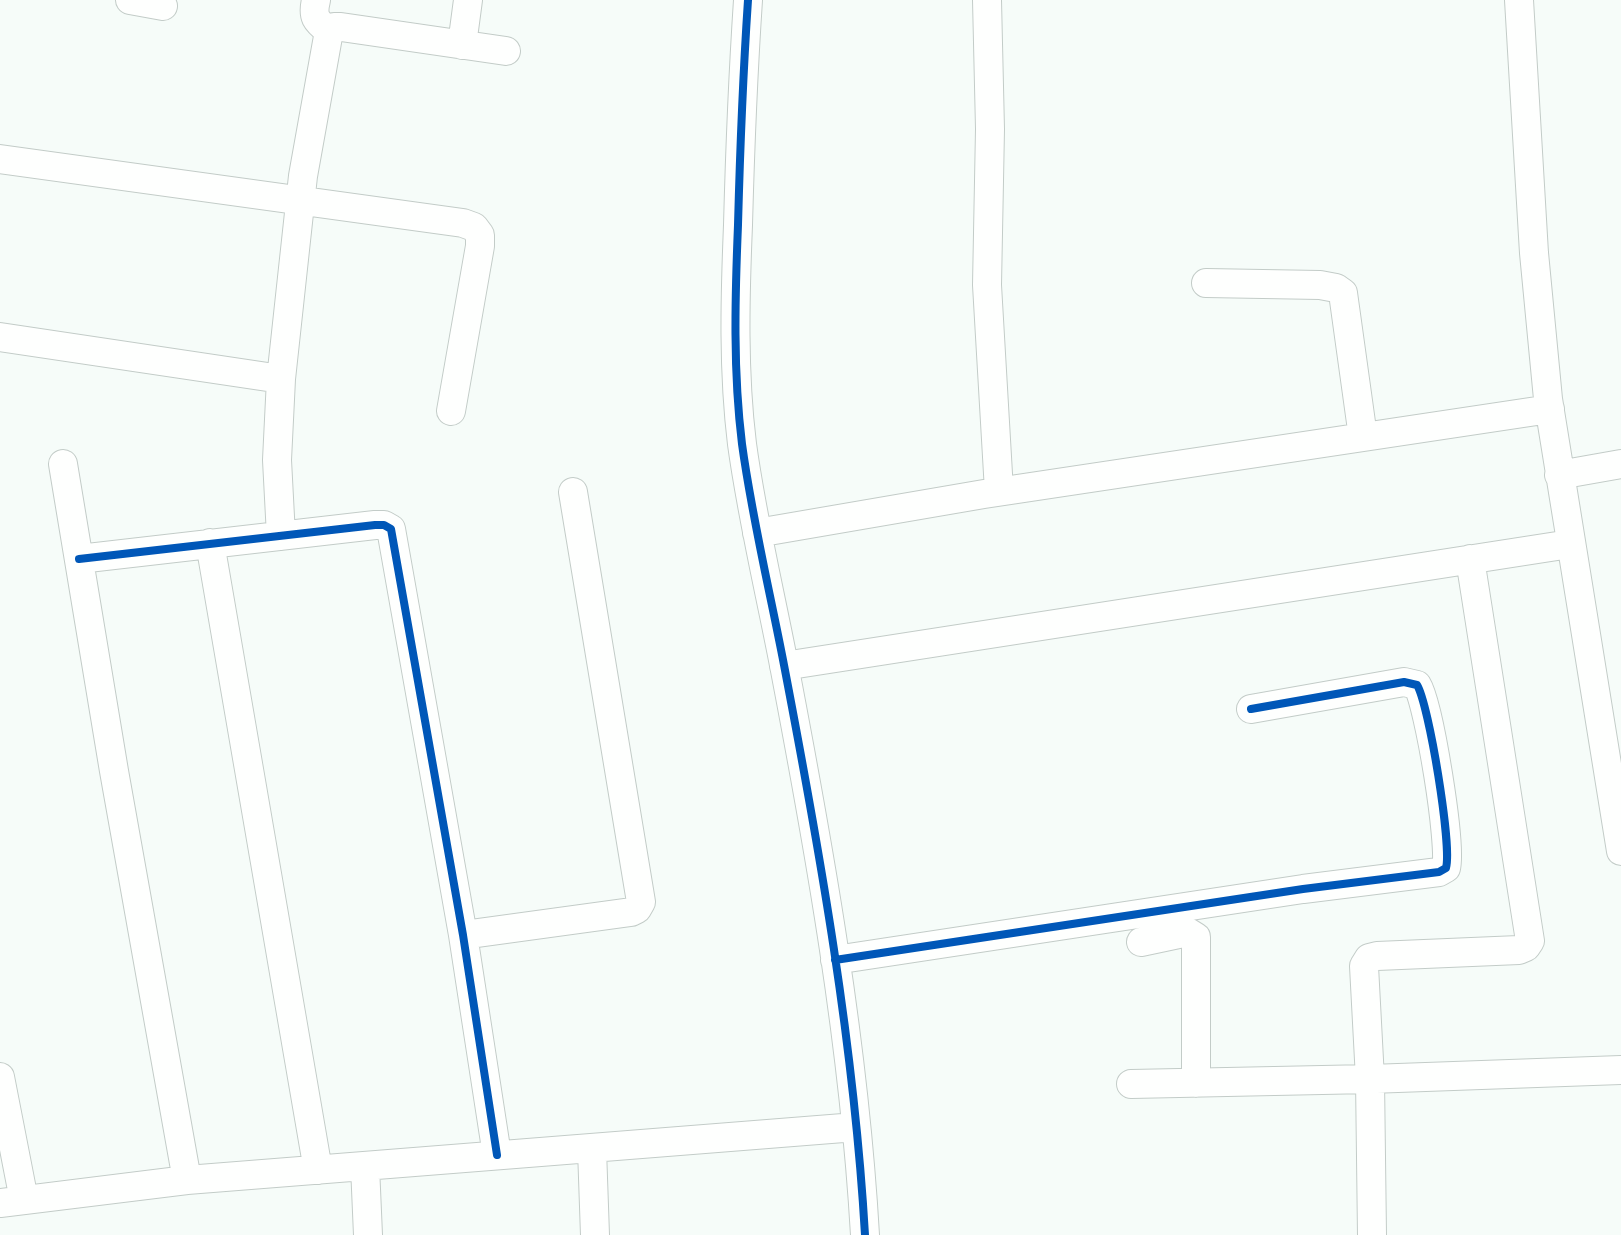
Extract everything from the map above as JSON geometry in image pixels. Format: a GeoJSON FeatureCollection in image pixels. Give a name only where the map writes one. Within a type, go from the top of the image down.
{"type":"FeatureCollection","features":[{"type":"Feature","properties":{"kind":"street"},"geometry":{"type":"LineString","coordinates":[[130,0],[163,6]]}},
{"type":"Feature","properties":{"kind":"street"},"geometry":{"type":"LineString","coordinates":[[316,0],[313,13],[316,20],[329,32]]}},
{"type":"Feature","properties":{"kind":"street"},"geometry":{"type":"LineString","coordinates":[[462,45],[468,0]]}},
{"type":"Feature","properties":{"kind":"street"},"geometry":{"type":"LineString","coordinates":[[748,0],[742,89],[736,361],[742,445],[757,533],[784,666],[835,960],[856,1127],[865,1235]]}},
{"type":"Feature","properties":{"kind":"street"},"geometry":{"type":"LineString","coordinates":[[988,0],[990,129],[987,285],[999,491]]}},
{"type":"Feature","properties":{"kind":"street"},"geometry":{"type":"LineString","coordinates":[[1519,0],[1534,253],[1550,409],[1570,544],[1609,704],[1621,851]]}},
{"type":"Feature","properties":{"kind":"street"},"geometry":{"type":"LineString","coordinates":[[281,536],[276,460],[281,379],[304,176],[329,32],[334,27],[341,27],[506,51]]}},
{"type":"Feature","properties":{"kind":"street"},"geometry":{"type":"LineString","coordinates":[[0,159],[463,223],[474,227],[480,235],[451,411]]}},
{"type":"Feature","properties":{"kind":"street"},"geometry":{"type":"LineString","coordinates":[[1206,283],[1320,285],[1336,288],[1343,293],[1362,437]]}},
{"type":"Feature","properties":{"kind":"street"},"geometry":{"type":"LineString","coordinates":[[0,337],[281,379]]}},
{"type":"Feature","properties":{"kind":"street"},"geometry":{"type":"LineString","coordinates":[[757,533],[999,491],[1550,409]]}},
{"type":"Feature","properties":{"kind":"street"},"geometry":{"type":"LineString","coordinates":[[63,464],[188,1180]]}},
{"type":"Feature","properties":{"kind":"street"},"geometry":{"type":"LineString","coordinates":[[1559,475],[1621,464]]}},
{"type":"Feature","properties":{"kind":"street"},"geometry":{"type":"LineString","coordinates":[[463,935],[631,912],[641,902],[573,492]]}},
{"type":"Feature","properties":{"kind":"street"},"geometry":{"type":"LineString","coordinates":[[79,559],[375,525],[384,525],[391,529],[463,935],[497,1155]]}},
{"type":"Feature","properties":{"kind":"street"},"geometry":{"type":"LineString","coordinates":[[210,544],[318,1170]]}},
{"type":"Feature","properties":{"kind":"street"},"geometry":{"type":"LineString","coordinates":[[784,666],[1570,544]]}},
{"type":"Feature","properties":{"kind":"street"},"geometry":{"type":"LineString","coordinates":[[1372,1235],[1370,1080],[1363,976],[1364,966],[1369,958],[1377,956],[1519,950],[1526,947],[1530,941],[1531,932],[1470,559]]}},
{"type":"Feature","properties":{"kind":"street"},"geometry":{"type":"LineString","coordinates":[[835,960],[1303,889],[1439,872],[1446,868],[1447,837],[1435,753],[1417,685],[1404,682],[1252,709]]}},
{"type":"Feature","properties":{"kind":"street"},"geometry":{"type":"LineString","coordinates":[[1142,942],[1188,932],[1196,936],[1196,1083]]}},
{"type":"Feature","properties":{"kind":"street"},"geometry":{"type":"LineString","coordinates":[[1131,1084],[1370,1080],[1621,1070]]}},
{"type":"Feature","properties":{"kind":"street"},"geometry":{"type":"LineString","coordinates":[[0,1077],[12,1201],[188,1180],[856,1127]]}},
{"type":"Feature","properties":{"kind":"street"},"geometry":{"type":"LineString","coordinates":[[592,1149],[596,1235]]}},
{"type":"Feature","properties":{"kind":"street"},"geometry":{"type":"LineString","coordinates":[[364,1166],[368,1235]]}},
{"type":"Feature","properties":{"kind":"cycle path"},"geometry":{"type":"LineString","coordinates":[[748,0],[736,280],[736,362],[739,417],[751,499],[784,665],[834,949],[853,1092],[865,1235]]}},
{"type":"Feature","properties":{"kind":"cycle path"},"geometry":{"type":"LineString","coordinates":[[79,559],[375,525],[384,525],[391,529],[463,935],[497,1155]]}},
{"type":"Feature","properties":{"kind":"cycle path"},"geometry":{"type":"LineString","coordinates":[[835,960],[1303,889],[1439,872],[1446,868],[1446,833],[1443,805],[1433,745],[1422,697],[1417,685],[1404,682],[1251,709]]}}]}
